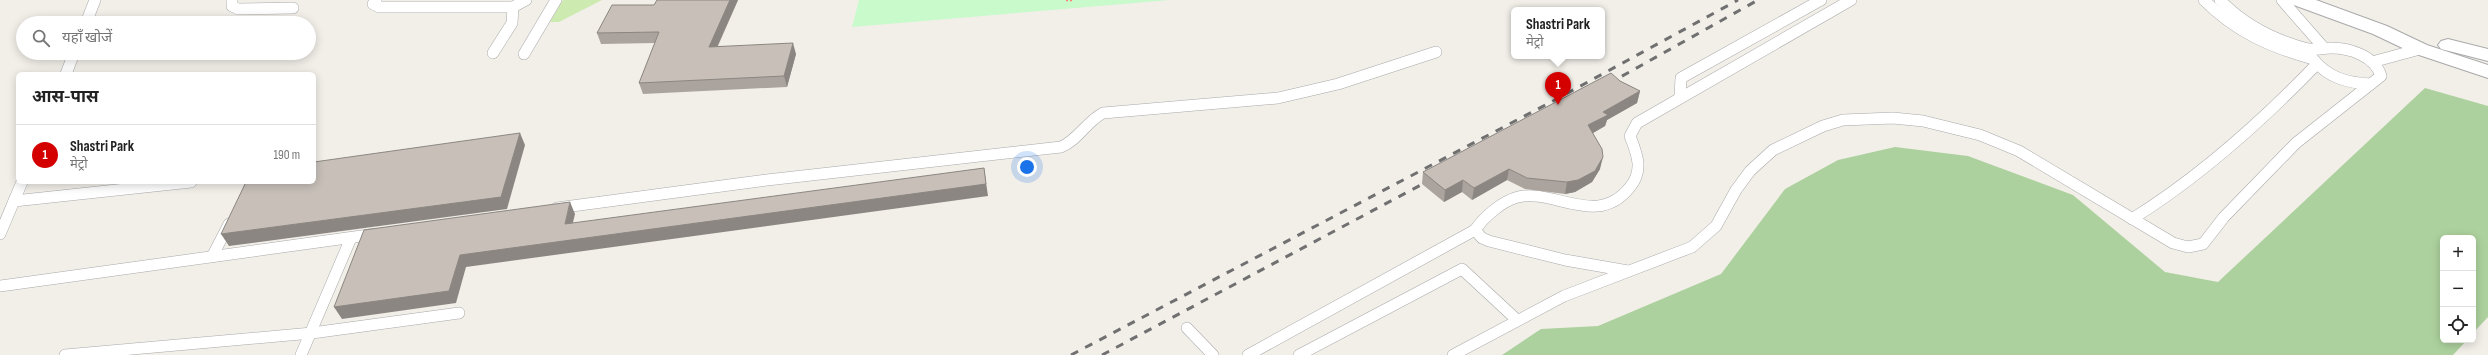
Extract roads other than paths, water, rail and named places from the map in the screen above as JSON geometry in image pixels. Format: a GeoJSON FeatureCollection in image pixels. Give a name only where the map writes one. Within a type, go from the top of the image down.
{"type":"FeatureCollection","features":[{"type":"Feature","properties":{"kind":"street"},"geometry":{"type":"LineString","coordinates":[[2298,0],[2380,30],[2420,49],[2488,72]]}},
{"type":"Feature","properties":{"kind":"street"},"geometry":{"type":"LineString","coordinates":[[2380,30],[2488,55]]}},
{"type":"Feature","properties":{"kind":"lane"},"geometry":{"type":"LineString","coordinates":[[89,16],[95,0]]}},
{"type":"Feature","properties":{"kind":"lane"},"geometry":{"type":"LineString","coordinates":[[232,0],[232,6],[238,9],[293,8]]}},
{"type":"Feature","properties":{"kind":"lane"},"geometry":{"type":"LineString","coordinates":[[376,0],[373,4],[379,7],[513,7],[518,6],[526,0]]}},
{"type":"Feature","properties":{"kind":"lane"},"geometry":{"type":"LineString","coordinates":[[524,54],[556,0]]}},
{"type":"Feature","properties":{"kind":"lane"},"geometry":{"type":"LineString","coordinates":[[1680,96],[1680,78],[1821,0]]}},
{"type":"Feature","properties":{"kind":"lane"},"geometry":{"type":"LineString","coordinates":[[1248,355],[1475,230],[1477,226],[1507,202],[1519,196],[1580,206],[1606,202],[1625,194],[1638,178],[1639,161],[1630,136],[1637,123],[1680,96],[1851,0]]}},
{"type":"Feature","properties":{"kind":"lane"},"geometry":{"type":"LineString","coordinates":[[1453,355],[1564,296],[1692,246],[1716,226],[1736,190],[1750,171],[1773,150],[1824,126],[1843,120],[1893,118],[1923,121],[1980,135],[2019,151],[2172,243],[2188,247],[2203,244],[2224,217],[2296,143],[2381,76],[2380,72],[2372,62],[2344,49],[2317,55],[2280,50],[2237,30],[2221,19],[2204,0]]}},
{"type":"Feature","properties":{"kind":"lane"},"geometry":{"type":"LineString","coordinates":[[2220,0],[2237,17],[2252,27],[2317,55]]}},
{"type":"Feature","properties":{"kind":"lane"},"geometry":{"type":"LineString","coordinates":[[2282,0],[2332,76],[2343,80],[2371,84]]}},
{"type":"Feature","properties":{"kind":"lane"},"geometry":{"type":"LineString","coordinates":[[493,53],[512,23],[513,7]]}},
{"type":"Feature","properties":{"kind":"lane"},"geometry":{"type":"LineString","coordinates":[[2372,62],[2420,49]]}},
{"type":"Feature","properties":{"kind":"lane"},"geometry":{"type":"LineString","coordinates":[[542,210],[766,180],[1061,147],[1070,144],[1089,122],[1103,113],[1303,94],[1329,88],[1436,52]]}},
{"type":"Feature","properties":{"kind":"lane"},"geometry":{"type":"LineString","coordinates":[[2132,219],[2160,203],[2187,180],[2204,170],[2280,103],[2317,55]]}},
{"type":"Feature","properties":{"kind":"lane"},"geometry":{"type":"LineString","coordinates":[[67,72],[71,60]]}},
{"type":"Feature","properties":{"kind":"lane"},"geometry":{"type":"LineString","coordinates":[[0,234],[21,184]]}},
{"type":"Feature","properties":{"kind":"lane"},"geometry":{"type":"LineString","coordinates":[[14,201],[172,184]]}},
{"type":"Feature","properties":{"kind":"lane"},"geometry":{"type":"LineString","coordinates":[[213,255],[234,215]]}},
{"type":"Feature","properties":{"kind":"lane"},"geometry":{"type":"LineString","coordinates":[[1475,230],[1482,238],[1489,242],[1565,260],[1629,271]]}},
{"type":"Feature","properties":{"kind":"lane"},"geometry":{"type":"LineString","coordinates":[[0,286],[213,255],[389,232]]}},
{"type":"Feature","properties":{"kind":"lane"},"geometry":{"type":"LineString","coordinates":[[301,355],[312,333],[351,238]]}},
{"type":"Feature","properties":{"kind":"lane"},"geometry":{"type":"LineString","coordinates":[[1299,355],[1462,269],[1517,320]]}},
{"type":"Feature","properties":{"kind":"lane"},"geometry":{"type":"LineString","coordinates":[[65,355],[312,333],[460,313]]}},
{"type":"Feature","properties":{"kind":"lane"},"geometry":{"type":"LineString","coordinates":[[1187,328],[1212,355]]}},
{"type":"Feature","properties":{"kind":"railway"},"geometry":{"type":"LineString","coordinates":[[1071,355],[1553,101],[1738,0]]}},
{"type":"Feature","properties":{"kind":"railway"},"geometry":{"type":"LineString","coordinates":[[1608,84],[1758,0]]}},
{"type":"Feature","properties":{"kind":"railway"},"geometry":{"type":"LineString","coordinates":[[1102,355],[1432,179]]}},
{"type":"Feature","properties":{"kind":"place","name":"Shastri Park"},"geometry":{"type":"Point","coordinates":[1558,105]}}]}
